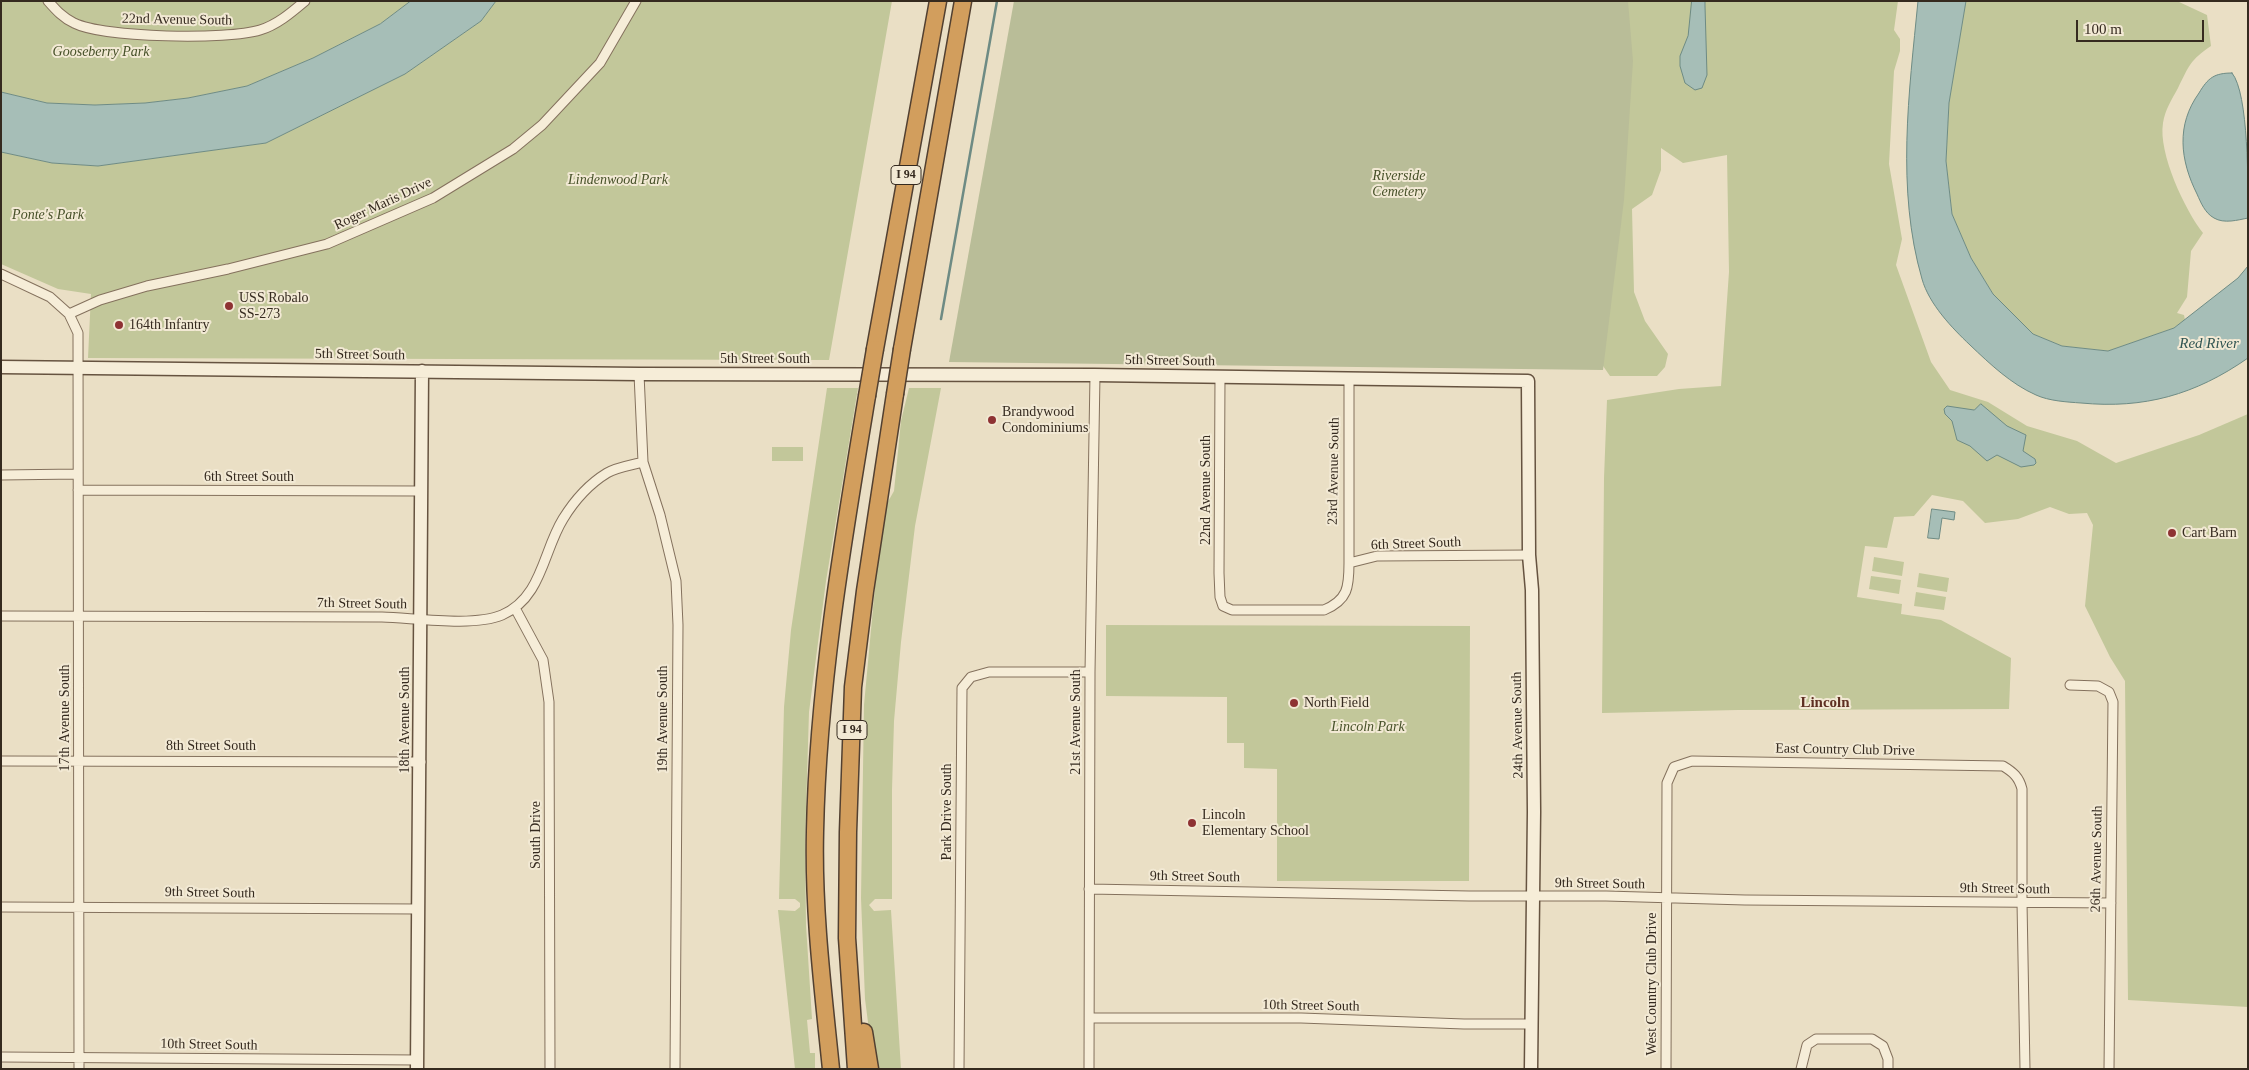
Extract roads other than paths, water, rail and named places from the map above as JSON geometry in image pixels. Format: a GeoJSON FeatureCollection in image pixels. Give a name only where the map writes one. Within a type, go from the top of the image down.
{"type":"FeatureCollection","features":[{"type":"Feature","properties":{"kind":"highway","name":"I 94"},"geometry":{"type":"LineString","coordinates":[[831,1069],[817,937],[815,832],[823,690],[844,532],[938,1]]}},
{"type":"Feature","properties":{"kind":"highway","name":"I 94"},"geometry":{"type":"LineString","coordinates":[[856,1069],[847,938],[853,687],[894,394],[963,1]]}},
{"type":"Feature","properties":{"kind":"highway"},"geometry":{"type":"LineString","coordinates":[[848,898],[870,1069]]}},
{"type":"Feature","properties":{"kind":"highway"},"geometry":{"type":"LineString","coordinates":[[821,1069],[824,1004]]}},
{"type":"Feature","properties":{"kind":"street","name":"22nd Avenue South"},"geometry":{"type":"LineString","coordinates":[[48,1],[60,15],[75,24],[94,31],[127,34],[228,36],[263,30],[285,18],[305,1]]}},
{"type":"Feature","properties":{"kind":"street","name":"Roger Maris Drive"},"geometry":{"type":"LineString","coordinates":[[69,314],[100,300],[146,286],[228,269],[328,244],[433,198],[513,149],[549,118],[600,64],[636,1]]}},
{"type":"Feature","properties":{"kind":"street"},"geometry":{"type":"LineString","coordinates":[[1,274],[50,297],[69,314]]}},
{"type":"Feature","properties":{"kind":"street","name":"17th Avenue South"},"geometry":{"type":"LineString","coordinates":[[69,314],[78,333],[79,1069]]}},
{"type":"Feature","properties":{"kind":"street","name":"5th Street South"},"geometry":{"type":"LineString","coordinates":[[1,367],[638,374],[1095,375],[1528,381]]}},
{"type":"Feature","properties":{"kind":"street","name":"18th Avenue South"},"geometry":{"type":"LineString","coordinates":[[417,1064],[422,371]]}},
{"type":"Feature","properties":{"kind":"street","name":"19th Avenue South"},"geometry":{"type":"LineString","coordinates":[[638,374],[643,462],[668,548],[676,590],[675,1069]]}},
{"type":"Feature","properties":{"kind":"street","name":"21st Avenue South"},"geometry":{"type":"LineString","coordinates":[[1089,1069],[1090,672],[1095,375]]}},
{"type":"Feature","properties":{"kind":"street","name":"22nd Avenue South"},"geometry":{"type":"LineString","coordinates":[[1220,378],[1219,573],[1223,606],[1232,610],[1324,610],[1336,605],[1345,594],[1348,584],[1348,563]]}},
{"type":"Feature","properties":{"kind":"street","name":"23rd Avenue South"},"geometry":{"type":"LineString","coordinates":[[1348,563],[1349,379]]}},
{"type":"Feature","properties":{"kind":"street","name":"24th Avenue South"},"geometry":{"type":"LineString","coordinates":[[1528,381],[1529,555],[1532,610],[1533,896],[1531,1069]]}},
{"type":"Feature","properties":{"kind":"street","name":"7th Street South"},"geometry":{"type":"LineString","coordinates":[[1,616],[420,618],[478,621],[501,616],[515,608],[531,591],[562,520],[577,499],[592,484],[609,472],[643,462]]}},
{"type":"Feature","properties":{"kind":"street"},"geometry":{"type":"LineString","coordinates":[[1,475],[78,474]]}},
{"type":"Feature","properties":{"kind":"street","name":"6th Street South"},"geometry":{"type":"LineString","coordinates":[[78,490],[421,491]]}},
{"type":"Feature","properties":{"kind":"street","name":"6th Street South"},"geometry":{"type":"LineString","coordinates":[[1348,563],[1377,556],[1529,555]]}},
{"type":"Feature","properties":{"kind":"street","name":"South Drive"},"geometry":{"type":"LineString","coordinates":[[515,608],[543,660],[549,702],[550,1069]]}},
{"type":"Feature","properties":{"kind":"street","name":"Park Drive South"},"geometry":{"type":"LineString","coordinates":[[959,1069],[962,688],[971,677],[989,672],[1090,672]]}},
{"type":"Feature","properties":{"kind":"street","name":"26th Avenue South"},"geometry":{"type":"LineString","coordinates":[[2070,685],[2098,686],[2109,692],[2113,702],[2109,1069]]}},
{"type":"Feature","properties":{"kind":"street","name":"8th Street South"},"geometry":{"type":"LineString","coordinates":[[1,761],[420,762]]}},
{"type":"Feature","properties":{"kind":"street","name":"East Country Club Drive"},"geometry":{"type":"LineString","coordinates":[[1666,898],[1666,790],[1670,775],[1674,767],[1683,763],[1726,762],[2003,766],[2012,771],[2020,780],[2022,789],[2022,902]]}},
{"type":"Feature","properties":{"kind":"street","name":"9th Street South"},"geometry":{"type":"LineString","coordinates":[[1090,889],[2111,903]]}},
{"type":"Feature","properties":{"kind":"street","name":"West Country Club Drive"},"geometry":{"type":"LineString","coordinates":[[1666,898],[1666,1069]]}},
{"type":"Feature","properties":{"kind":"street"},"geometry":{"type":"LineString","coordinates":[[2022,902],[2025,1069]]}},
{"type":"Feature","properties":{"kind":"street","name":"9th Street South"},"geometry":{"type":"LineString","coordinates":[[1,907],[419,909]]}},
{"type":"Feature","properties":{"kind":"street","name":"10th Street South"},"geometry":{"type":"LineString","coordinates":[[1090,1018],[1302,1018],[1464,1024],[1531,1024]]}},
{"type":"Feature","properties":{"kind":"street"},"geometry":{"type":"LineString","coordinates":[[1801,1069],[1807,1045],[1816,1039],[1872,1039],[1883,1046],[1888,1059],[1888,1069]]}},
{"type":"Feature","properties":{"kind":"street","name":"10th Street South"},"geometry":{"type":"LineString","coordinates":[[1,1057],[79,1056],[417,1064]]}},
{"type":"Feature","properties":{"kind":"water"},"geometry":{"type":"Polygon","coordinates":[[[411,1],[496,1],[481,21],[405,74],[266,143],[98,166],[52,163],[1,152],[1,92],[47,103],[95,105],[145,103],[188,98],[247,86],[313,58],[380,24],[411,1]]]}},
{"type":"Feature","properties":{"kind":"water"},"geometry":{"type":"Polygon","coordinates":[[[1692,1],[1705,1],[1707,75],[1702,88],[1695,90],[1685,83],[1680,66],[1680,56],[1688,36],[1692,1]]]}},
{"type":"Feature","properties":{"kind":"water","name":"Red River"},"geometry":{"type":"Polygon","coordinates":[[[1918,1],[1966,1],[1949,103],[1946,161],[1952,214],[1971,258],[1993,294],[2033,334],[2062,346],[2108,351],[2174,328],[2238,278],[2248,266],[2248,358],[2208,381],[2168,397],[2126,404],[2070,402],[2041,397],[2018,385],[1993,366],[1956,331],[1942,315],[1925,288],[1914,245],[1909,211],[1907,176],[1908,106],[1918,1]]]}},
{"type":"Feature","properties":{"kind":"water"},"geometry":{"type":"Polygon","coordinates":[[[2232,73],[2238,84],[2245,119],[2248,218],[2227,221],[2218,220],[2211,216],[2202,204],[2191,181],[2184,156],[2183,143],[2187,118],[2202,88],[2216,75],[2232,73]]]}},
{"type":"Feature","properties":{"kind":"water"},"geometry":{"type":"Polygon","coordinates":[[[1981,404],[2007,426],[2026,435],[2023,451],[2035,459],[2036,463],[2034,465],[2021,467],[1997,455],[1987,461],[1970,446],[1957,440],[1952,421],[1945,414],[1944,409],[1947,406],[1974,410],[1981,404]]]}},
{"type":"Feature","properties":{"kind":"water"},"geometry":{"type":"Polygon","coordinates":[[[1932,509],[1955,512],[1954,520],[1942,518],[1939,539],[1928,538],[1932,509]]]}},
{"type":"Feature","properties":{"kind":"waterway"},"geometry":{"type":"LineString","coordinates":[[941,319],[997,1]]}},
{"type":"Feature","properties":{"kind":"place","name":"USS Robalo SS-273"},"geometry":{"type":"Point","coordinates":[229,306]}},
{"type":"Feature","properties":{"kind":"place","name":"164th Infantry"},"geometry":{"type":"Point","coordinates":[119,325]}},
{"type":"Feature","properties":{"kind":"place","name":"Brandywood Condominiums"},"geometry":{"type":"Point","coordinates":[992,420]}},
{"type":"Feature","properties":{"kind":"place","name":"Cart Barn"},"geometry":{"type":"Point","coordinates":[2172,533]}},
{"type":"Feature","properties":{"kind":"place","name":"North Field"},"geometry":{"type":"Point","coordinates":[1294,703]}},
{"type":"Feature","properties":{"kind":"place","name":"Lincoln Elementary School"},"geometry":{"type":"Point","coordinates":[1192,823]}},
{"type":"Feature","properties":{"kind":"district","name":"Lincoln"},"geometry":{"type":"Point","coordinates":[1825,703]}},
{"type":"Feature","properties":{"kind":"park label","name":"Gooseberry Park"},"geometry":{"type":"Point","coordinates":[101,52]}},
{"type":"Feature","properties":{"kind":"park label","name":"Lindenwood Park"},"geometry":{"type":"Point","coordinates":[618,180]}},
{"type":"Feature","properties":{"kind":"park label","name":"Riverside Cemetery"},"geometry":{"type":"Point","coordinates":[1399,184]}},
{"type":"Feature","properties":{"kind":"park label","name":"Ponte's Park"},"geometry":{"type":"Point","coordinates":[48,215]}},
{"type":"Feature","properties":{"kind":"park label","name":"Lincoln Park"},"geometry":{"type":"Point","coordinates":[1368,727]}}]}
